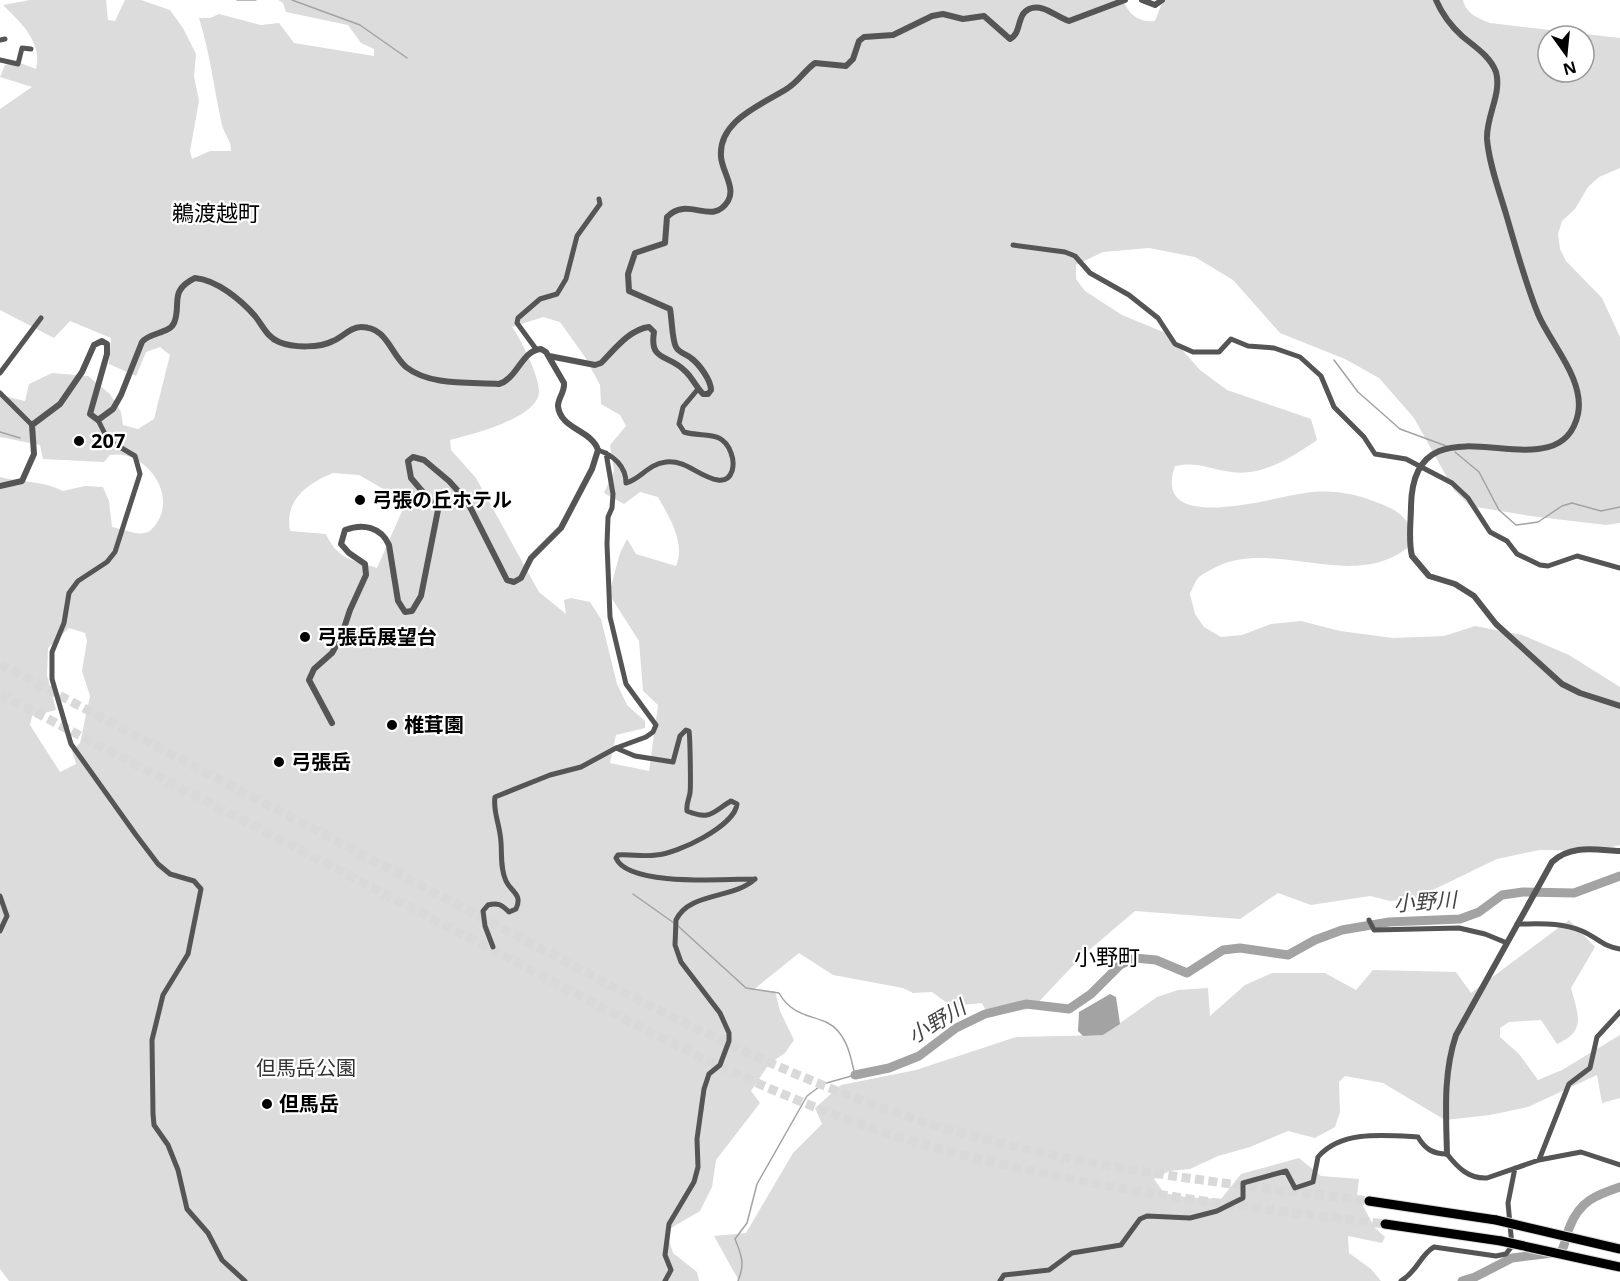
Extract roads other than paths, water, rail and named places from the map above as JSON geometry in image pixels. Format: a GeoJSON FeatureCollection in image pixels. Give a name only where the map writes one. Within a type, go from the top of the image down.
{"type":"FeatureCollection","features":[{"type":"Feature","properties":{"kind":"highway"},"geometry":{"type":"LineString","coordinates":[[1369,1201],[1496,1220],[1620,1249]]}},
{"type":"Feature","properties":{"kind":"highway"},"geometry":{"type":"LineString","coordinates":[[1385,1224],[1501,1241],[1620,1267]]}},
{"type":"Feature","properties":{"kind":"street"},"geometry":{"type":"LineString","coordinates":[[549,356],[595,365],[601,363],[632,334],[641,328],[649,327],[654,332],[652,344],[655,352],[687,372],[698,389],[703,394],[708,394],[711,386],[693,360],[678,350],[674,344],[674,325],[670,309],[629,291],[628,274],[635,253],[665,243],[667,217],[673,210],[687,208],[720,211],[728,201],[730,189],[722,168],[720,149],[724,134],[739,120],[790,88],[815,63],[846,66],[853,59],[859,41],[864,37],[893,35],[932,16],[948,14],[963,19],[984,16],[1001,34],[1010,39],[1016,34],[1020,17],[1033,7],[1043,8],[1069,21],[1125,0]]}},
{"type":"Feature","properties":{"kind":"street"},"geometry":{"type":"LineString","coordinates":[[1142,0],[1155,5],[1162,0]]}},
{"type":"Feature","properties":{"kind":"street"},"geometry":{"type":"LineString","coordinates":[[1436,0],[1448,22],[1488,57],[1495,70],[1497,91],[1487,123],[1489,154],[1532,299],[1572,377],[1578,400],[1578,414],[1572,427],[1562,439],[1545,448],[1519,451],[1474,445],[1449,447],[1435,452],[1420,468],[1411,489],[1410,547],[1419,567],[1434,579],[1468,590],[1507,635],[1562,684],[1580,693],[1620,706]]}},
{"type":"Feature","properties":{"kind":"street"},"geometry":{"type":"LineString","coordinates":[[0,60],[18,64],[21,48],[31,49]]}},
{"type":"Feature","properties":{"kind":"street"},"geometry":{"type":"LineString","coordinates":[[599,199],[600,204],[577,236],[566,279],[557,294],[540,299],[518,318],[517,323],[536,349],[541,349],[549,356],[564,383],[558,404],[560,410],[569,424],[593,440],[598,450],[619,463],[626,476],[626,483],[634,481],[650,466],[664,462],[687,465],[717,480],[729,477],[734,462],[731,451],[721,437],[714,434],[692,435],[684,432],[679,424],[683,407],[698,389]]}},
{"type":"Feature","properties":{"kind":"street"},"geometry":{"type":"LineString","coordinates":[[1013,245],[1065,252],[1075,256],[1090,273],[1129,295],[1158,318],[1169,336],[1186,350],[1219,352],[1231,339],[1248,346],[1274,348],[1300,357],[1321,376],[1334,407],[1364,437],[1375,454],[1406,459],[1452,483],[1468,498],[1490,532],[1507,542],[1517,554],[1548,566],[1577,556],[1620,568]]}},
{"type":"Feature","properties":{"kind":"street"},"geometry":{"type":"LineString","coordinates":[[98,420],[113,409],[121,395],[142,342],[147,336],[171,327],[175,321],[175,303],[180,290],[195,279],[216,283],[254,315],[272,339],[283,344],[325,344],[350,330],[360,327],[371,329],[384,335],[394,355],[405,366],[430,379],[504,382],[536,349]]}},
{"type":"Feature","properties":{"kind":"street"},"geometry":{"type":"LineString","coordinates":[[0,373],[41,318]]}},
{"type":"Feature","properties":{"kind":"street"},"geometry":{"type":"LineString","coordinates":[[32,425],[60,404],[82,372],[94,345],[102,341],[107,345],[107,354],[90,414],[98,420],[108,440],[135,456],[140,474],[113,556],[78,580],[69,593],[64,623],[52,652],[52,680],[71,744],[116,808],[158,864],[170,874],[194,881],[201,889],[188,954],[163,995],[153,1036],[154,1125],[168,1145],[178,1170],[187,1209],[208,1233],[222,1260],[245,1281]]}},
{"type":"Feature","properties":{"kind":"street"},"geometry":{"type":"LineString","coordinates":[[0,393],[32,425],[35,444],[29,470],[22,481],[0,486]]}},
{"type":"Feature","properties":{"kind":"street"},"geometry":{"type":"LineString","coordinates":[[332,723],[309,680],[314,669],[332,653],[341,637],[366,575],[365,564],[341,544],[345,530],[362,526],[379,531],[386,537],[398,601],[405,612],[417,607],[421,596],[438,510],[411,478],[408,461],[413,457],[424,460],[449,481],[467,501],[504,576],[514,582],[521,578],[531,558],[561,528],[592,469],[598,450]]}},
{"type":"Feature","properties":{"kind":"street"},"geometry":{"type":"LineString","coordinates":[[493,947],[485,926],[483,911],[488,904],[494,903],[500,904],[509,912],[516,909],[519,903],[517,894],[506,882],[501,834],[493,805],[495,797],[550,775],[581,767],[616,748],[646,737],[653,732],[656,725],[626,684],[610,617],[607,544],[608,517],[612,508],[613,494],[606,453]]}},
{"type":"Feature","properties":{"kind":"street"},"geometry":{"type":"LineString","coordinates":[[616,748],[635,756],[674,762],[680,736],[686,730],[689,731],[691,738],[690,791],[687,811],[708,816],[715,814],[731,801],[737,804],[734,816],[678,850],[658,855],[618,855],[616,858],[619,864],[633,872],[662,877],[754,879],[740,890],[693,904],[684,909],[676,920],[678,954],[726,1022],[729,1041],[720,1065],[707,1078],[704,1089],[697,1139],[698,1167],[690,1191],[669,1224],[665,1255],[671,1269],[665,1281]]}},
{"type":"Feature","properties":{"kind":"street"},"geometry":{"type":"LineString","coordinates":[[1620,851],[1571,850],[1552,862],[1465,1016],[1451,1050],[1446,1087],[1447,1154],[1463,1172],[1478,1179],[1487,1179],[1539,1160],[1581,1152],[1620,1165]]}},
{"type":"Feature","properties":{"kind":"street"},"geometry":{"type":"LineString","coordinates":[[0,896],[7,916],[0,931]]}},
{"type":"Feature","properties":{"kind":"street"},"geometry":{"type":"LineString","coordinates":[[1369,920],[1374,930],[1459,928],[1507,942]]}},
{"type":"Feature","properties":{"kind":"street"},"geometry":{"type":"LineString","coordinates":[[1517,924],[1558,923],[1585,932],[1604,946],[1620,949]]}},
{"type":"Feature","properties":{"kind":"street"},"geometry":{"type":"LineString","coordinates":[[1539,1160],[1569,1084],[1590,1068],[1598,1037],[1620,1012]]}},
{"type":"Feature","properties":{"kind":"street"},"geometry":{"type":"LineString","coordinates":[[1000,1281],[1004,1275],[1049,1270],[1072,1253],[1121,1245],[1140,1219],[1148,1216],[1190,1218],[1216,1210],[1243,1198],[1243,1183],[1286,1171],[1295,1188],[1313,1182],[1318,1157],[1341,1140],[1393,1135],[1418,1137],[1424,1148],[1438,1154],[1447,1154]]}},
{"type":"Feature","properties":{"kind":"street"},"geometry":{"type":"LineString","coordinates":[[1401,1281],[1413,1274],[1428,1251],[1434,1247],[1496,1256],[1506,1254],[1512,1246],[1508,1203],[1515,1168]]}},
{"type":"Feature","properties":{"kind":"waterway"},"geometry":{"type":"LineString","coordinates":[[237,0],[256,0]]}},
{"type":"Feature","properties":{"kind":"waterway"},"geometry":{"type":"LineString","coordinates":[[292,0],[360,25],[407,58]]}},
{"type":"Feature","properties":{"kind":"waterway"},"geometry":{"type":"LineString","coordinates":[[1334,360],[1358,392],[1400,429],[1449,447]]}},
{"type":"Feature","properties":{"kind":"waterway"},"geometry":{"type":"LineString","coordinates":[[0,432],[20,438]]}},
{"type":"Feature","properties":{"kind":"waterway"},"geometry":{"type":"LineString","coordinates":[[1455,452],[1479,472],[1499,510],[1516,525],[1538,522],[1562,506],[1572,503],[1601,511],[1620,507]]}},
{"type":"Feature","properties":{"kind":"waterway","name":"小野川"},"geometry":{"type":"LineString","coordinates":[[855,1075],[889,1068],[919,1056],[956,1028],[985,1014],[1026,1004],[1069,1009],[1091,994],[1120,965],[1135,958],[1156,960],[1187,973],[1223,950],[1240,948],[1288,955],[1315,940],[1342,930],[1389,922],[1460,919],[1479,912],[1502,895],[1523,892],[1574,893],[1620,876]]}},
{"type":"Feature","properties":{"kind":"waterway","name":"小野川"},"geometry":{"type":"LineString","coordinates":[[633,894],[674,923]]}},
{"type":"Feature","properties":{"kind":"waterway"},"geometry":{"type":"LineString","coordinates":[[678,926],[746,988],[779,993],[793,1009],[832,1025],[845,1041],[855,1075],[823,1084],[807,1096],[757,1184],[747,1223],[735,1239],[742,1260],[738,1281]]}},
{"type":"Feature","properties":{"kind":"waterway"},"geometry":{"type":"LineString","coordinates":[[1462,1281],[1512,1258],[1561,1252],[1570,1226],[1579,1210],[1596,1196],[1620,1187]]}},
{"type":"Feature","properties":{"kind":"tunnel"},"geometry":{"type":"LineString","coordinates":[[0,664],[625,993],[741,1050],[819,1084],[941,1127],[1047,1154],[1154,1173],[1369,1201]]}},
{"type":"Feature","properties":{"kind":"tunnel"},"geometry":{"type":"LineString","coordinates":[[0,694],[630,1022],[726,1069],[825,1111],[937,1148],[1064,1178],[1191,1199],[1385,1224]]}},
{"type":"Feature","properties":{"kind":"place","name":"207"},"geometry":{"type":"Point","coordinates":[79,441]}},
{"type":"Feature","properties":{"kind":"place","name":"弓張の丘ホテル"},"geometry":{"type":"Point","coordinates":[360,500]}},
{"type":"Feature","properties":{"kind":"place","name":"弓張岳展望台"},"geometry":{"type":"Point","coordinates":[305,637]}},
{"type":"Feature","properties":{"kind":"place","name":"椎茸園"},"geometry":{"type":"Point","coordinates":[392,725]}},
{"type":"Feature","properties":{"kind":"place","name":"弓張岳"},"geometry":{"type":"Point","coordinates":[279,762]}},
{"type":"Feature","properties":{"kind":"place","name":"但馬岳"},"geometry":{"type":"Point","coordinates":[267,1104]}},
{"type":"Feature","properties":{"kind":"district","name":"鵜渡越町"},"geometry":{"type":"Point","coordinates":[216,213]}},
{"type":"Feature","properties":{"kind":"district","name":"小野町"},"geometry":{"type":"Point","coordinates":[1107,957]}},
{"type":"Feature","properties":{"kind":"park label","name":"但馬岳公園"},"geometry":{"type":"Point","coordinates":[306,1068]}}]}
